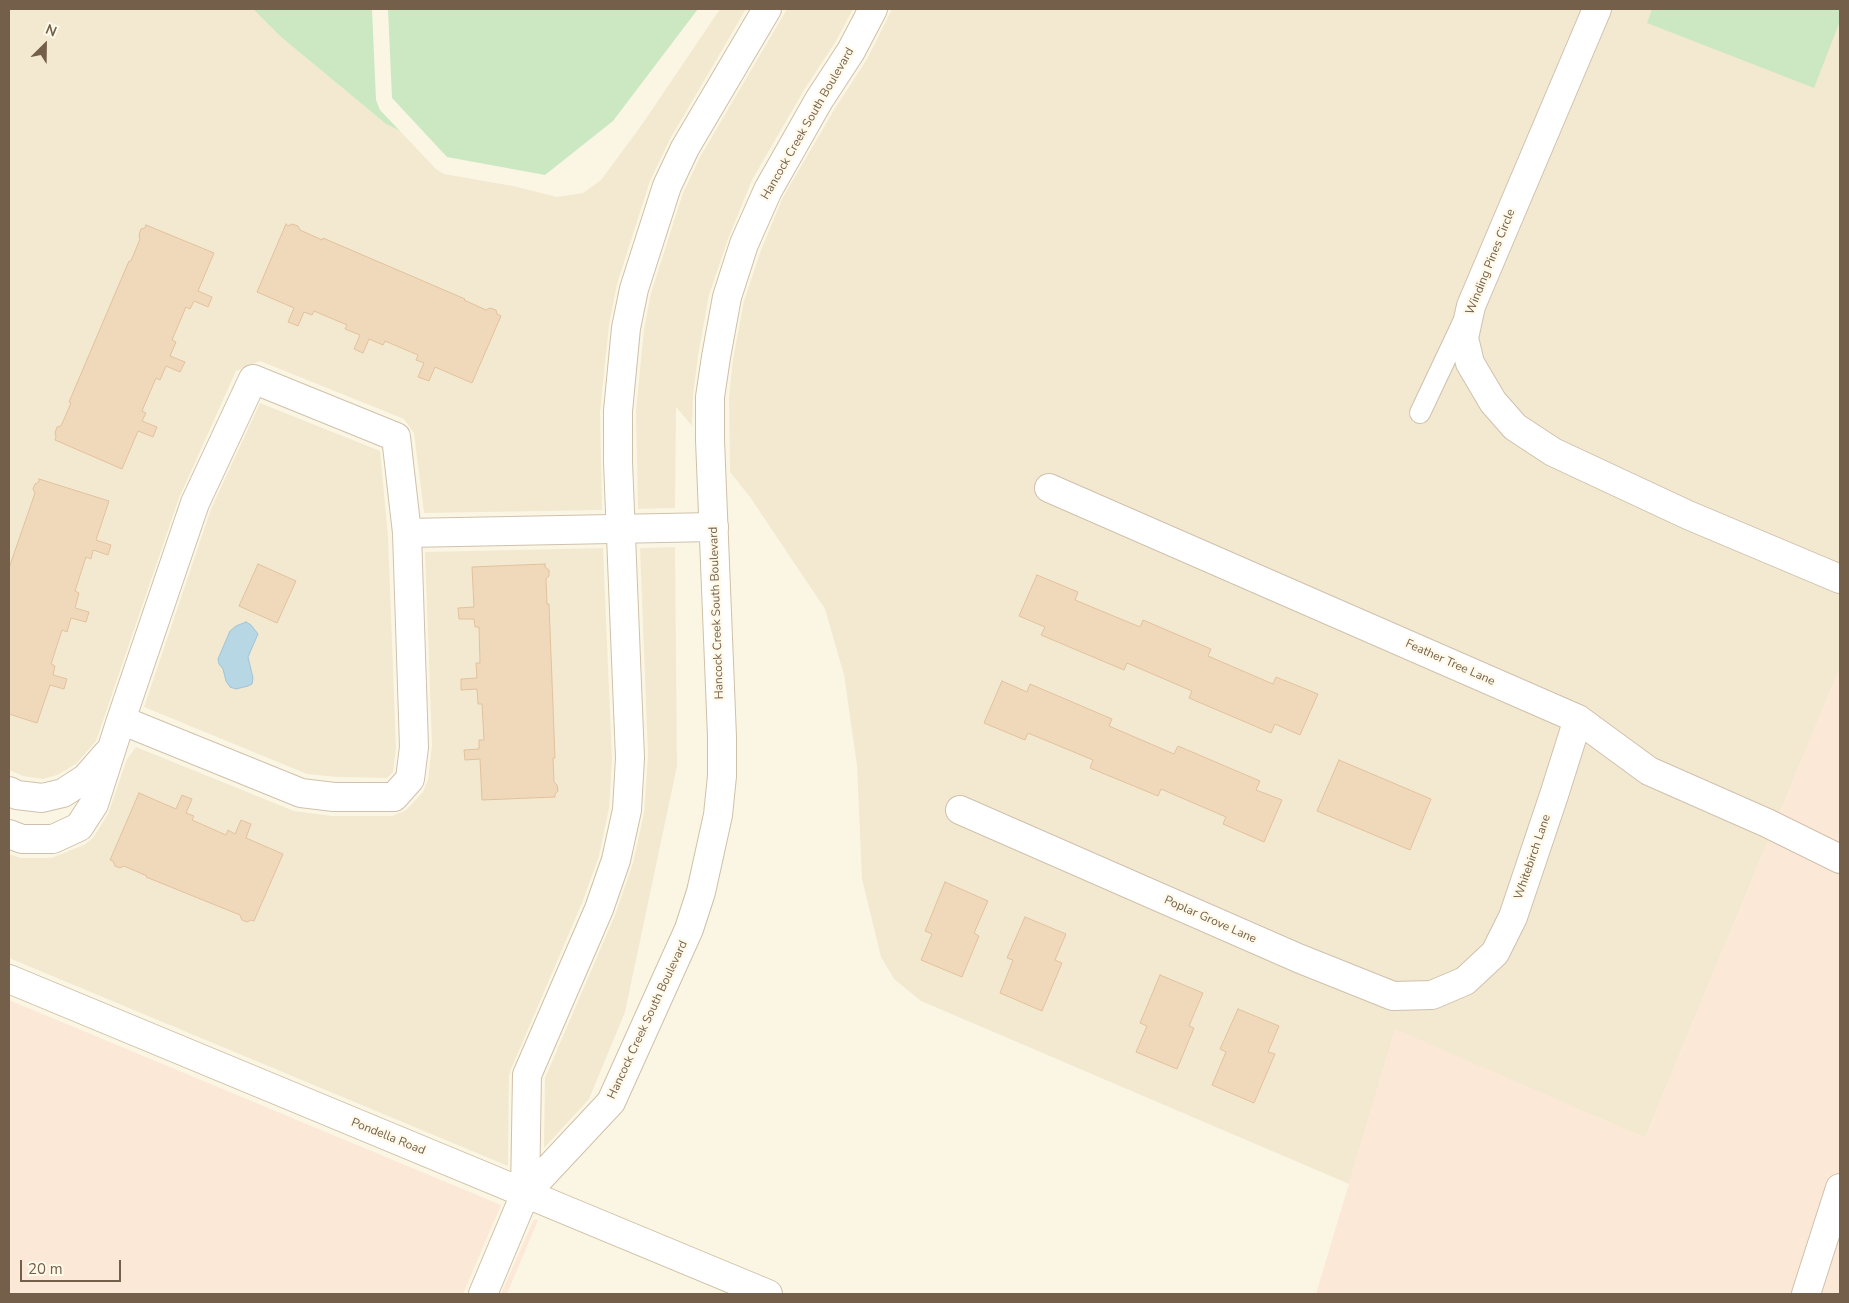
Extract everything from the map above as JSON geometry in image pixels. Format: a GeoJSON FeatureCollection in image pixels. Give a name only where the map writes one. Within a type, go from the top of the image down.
{"type":"FeatureCollection","features":[{"type":"Feature","properties":{"kind":"street"},"geometry":{"type":"LineString","coordinates":[[483,1294],[525,1194],[527,1075],[599,909],[616,860],[627,810],[630,758],[618,411],[626,328],[634,289],[667,186],[685,148],[766,9]]}},
{"type":"Feature","properties":{"kind":"street","name":"Hancock Creek South Boulevard"},"geometry":{"type":"LineString","coordinates":[[525,1194],[611,1102],[689,929],[702,892],[718,815],[722,776],[710,397],[727,297],[744,244],[768,190],[819,100],[851,51],[873,9]]}},
{"type":"Feature","properties":{"kind":"street","name":"Winding Pines Circle"},"geometry":{"type":"LineString","coordinates":[[1597,9],[1471,306],[1464,338],[1470,363],[1493,402],[1515,427],[1553,452],[1688,515],[1840,580]]}},
{"type":"Feature","properties":{"kind":"street"},"geometry":{"type":"LineString","coordinates":[[9,834],[22,839],[53,839],[79,827],[94,804],[111,749],[121,720],[196,503],[252,379],[396,437],[406,533],[414,747],[410,779],[394,797],[334,797],[302,792],[121,720]]}},
{"type":"Feature","properties":{"kind":"street","name":"Feather Tree Lane"},"geometry":{"type":"LineString","coordinates":[[1049,488],[1578,719],[1649,771],[1767,823],[1840,859]]}},
{"type":"Feature","properties":{"kind":"street"},"geometry":{"type":"LineString","coordinates":[[406,533],[714,526]]}},
{"type":"Feature","properties":{"kind":"street","name":"Whitebirch Lane"},"geometry":{"type":"LineString","coordinates":[[1465,981],[1495,953],[1513,917],[1578,719]]}},
{"type":"Feature","properties":{"kind":"street"},"geometry":{"type":"LineString","coordinates":[[9,791],[17,795],[42,798],[63,793],[86,778],[111,749]]}},
{"type":"Feature","properties":{"kind":"street","name":"Poplar Grove Lane"},"geometry":{"type":"LineString","coordinates":[[960,810],[1298,958],[1393,996],[1432,995],[1465,981]]}},
{"type":"Feature","properties":{"kind":"street","name":"Pondella Road"},"geometry":{"type":"LineString","coordinates":[[9,979],[768,1294]]}},
{"type":"Feature","properties":{"kind":"street"},"geometry":{"type":"LineString","coordinates":[[1806,1294],[1840,1188]]}},
{"type":"Feature","properties":{"kind":"lane"},"geometry":{"type":"LineString","coordinates":[[1420,413],[1471,306]]}},
{"type":"Feature","properties":{"kind":"shaded area"},"geometry":{"type":"Polygon","coordinates":[[[9,9],[253,9],[281,37],[386,124],[400,131],[436,169],[444,174],[513,186],[557,197],[583,193],[601,180],[643,123],[720,9],[746,9],[670,139],[650,181],[617,284],[609,325],[600,412],[602,510],[424,513],[414,433],[404,419],[260,361],[236,371],[179,498],[96,741],[76,764],[57,775],[43,779],[23,776],[9,770],[9,9]]]}},
{"type":"Feature","properties":{"kind":"shaded area"},"geometry":{"type":"Polygon","coordinates":[[[787,9],[853,9],[836,41],[804,90],[752,180],[728,239],[709,295],[698,356],[693,396],[692,426],[676,407],[675,508],[638,509],[636,411],[644,329],[651,293],[683,193],[700,157],[787,9]]]}},
{"type":"Feature","properties":{"kind":"shaded area"},"geometry":{"type":"Polygon","coordinates":[[[892,9],[1840,9],[1840,668],[1645,1138],[1395,1030],[1349,1184],[921,1001],[894,979],[881,957],[862,879],[857,766],[844,675],[825,609],[750,497],[730,472],[729,397],[733,359],[744,301],[761,250],[783,197],[834,110],[867,59],[892,9]]]}},
{"type":"Feature","properties":{"kind":"shaded area"},"geometry":{"type":"Polygon","coordinates":[[[260,403],[380,451],[388,536],[396,748],[393,772],[387,778],[307,774],[144,707],[211,509],[260,403]]]}},
{"type":"Feature","properties":{"kind":"shaded area"},"geometry":{"type":"Polygon","coordinates":[[[675,547],[677,766],[625,1012],[589,1099],[544,1148],[545,1078],[615,915],[633,863],[644,813],[648,756],[640,548],[675,547]]]}},
{"type":"Feature","properties":{"kind":"shaded area"},"geometry":{"type":"Polygon","coordinates":[[[603,548],[612,760],[609,808],[599,856],[582,903],[509,1076],[508,1166],[9,958],[9,854],[21,858],[51,858],[84,845],[93,838],[108,814],[127,759],[136,747],[294,811],[332,816],[392,816],[406,810],[423,792],[428,780],[432,745],[425,552],[603,548]]]}},
{"type":"Feature","properties":{"kind":"shaded area"},"geometry":{"type":"Polygon","coordinates":[[[1840,668],[1840,1294],[1316,1294],[1395,1029],[1645,1138],[1840,668]]]}},
{"type":"Feature","properties":{"kind":"shaded area"},"geometry":{"type":"Polygon","coordinates":[[[9,1000],[501,1205],[463,1294],[9,1294],[9,1000]]]}},
{"type":"Feature","properties":{"kind":"shaded area"},"geometry":{"type":"Polygon","coordinates":[[[534,1219],[538,1220],[507,1294],[501,1294],[534,1219]]]}},
{"type":"Feature","properties":{"kind":"green space"},"geometry":{"type":"Polygon","coordinates":[[[253,9],[372,9],[376,100],[380,110],[400,131],[386,124],[281,37],[253,9]]]}},
{"type":"Feature","properties":{"kind":"green space"},"geometry":{"type":"Polygon","coordinates":[[[388,9],[698,9],[613,121],[545,175],[447,157],[392,98],[388,9]]]}},
{"type":"Feature","properties":{"kind":"green space"},"geometry":{"type":"Polygon","coordinates":[[[1652,9],[1840,9],[1840,21],[1814,88],[1647,23],[1652,9]]]}},
{"type":"Feature","properties":{"kind":"water"},"geometry":{"type":"Polygon","coordinates":[[[246,622],[258,634],[248,657],[253,678],[252,684],[236,689],[230,687],[226,681],[218,659],[230,631],[246,622]]]}},
{"type":"Feature","properties":{"kind":"building"},"geometry":{"type":"Polygon","coordinates":[[[286,224],[288,226],[292,224],[298,226],[300,230],[322,240],[323,238],[465,299],[486,310],[490,308],[496,310],[497,314],[501,316],[472,383],[435,367],[429,381],[418,377],[424,363],[416,360],[418,355],[385,341],[383,345],[369,339],[363,353],[354,349],[360,335],[345,329],[347,325],[314,311],[312,315],[304,312],[298,326],[288,322],[294,308],[257,292],[286,224]]]}},
{"type":"Feature","properties":{"kind":"building"},"geometry":{"type":"Polygon","coordinates":[[[146,225],[214,253],[198,291],[212,297],[208,307],[194,301],[190,309],[186,307],[172,340],[176,342],[170,356],[185,362],[180,372],[166,366],[160,380],[156,378],[142,411],[146,413],[142,421],[157,427],[153,437],[138,431],[122,469],[55,440],[55,433],[57,427],[61,426],[71,403],[69,402],[129,261],[131,261],[140,239],[141,229],[145,228],[146,225]]]}},
{"type":"Feature","properties":{"kind":"building"},"geometry":{"type":"Polygon","coordinates":[[[39,479],[109,501],[96,540],[111,545],[108,555],[93,550],[91,559],[86,557],[75,591],[79,593],[75,608],[89,612],[86,622],[71,618],[67,632],[62,630],[51,664],[55,666],[53,675],[67,679],[64,689],[50,685],[37,723],[9,714],[9,568],[35,493],[33,489],[35,484],[39,482],[39,479]]]}},
{"type":"Feature","properties":{"kind":"building"},"geometry":{"type":"Polygon","coordinates":[[[258,564],[296,581],[277,623],[239,606],[258,564]]]}},
{"type":"Feature","properties":{"kind":"building"},"geometry":{"type":"Polygon","coordinates":[[[545,564],[545,567],[549,570],[549,576],[546,579],[547,604],[549,604],[555,758],[553,758],[554,782],[557,785],[558,791],[555,797],[482,800],[480,759],[465,760],[464,750],[479,749],[479,740],[484,740],[482,704],[478,704],[477,689],[461,690],[461,679],[477,678],[476,663],[480,663],[479,627],[475,627],[474,619],[459,619],[458,608],[474,607],[472,567],[545,564]]]}},
{"type":"Feature","properties":{"kind":"building"},"geometry":{"type":"Polygon","coordinates":[[[1037,575],[1078,592],[1075,600],[1140,627],[1143,620],[1211,649],[1208,656],[1273,684],[1276,677],[1318,694],[1300,735],[1275,724],[1271,733],[1189,698],[1192,691],[1127,663],[1124,670],[1041,635],[1045,627],[1019,616],[1037,575]]]}},
{"type":"Feature","properties":{"kind":"building"},"geometry":{"type":"Polygon","coordinates":[[[1002,681],[1027,692],[1030,684],[1112,719],[1109,726],[1174,754],[1178,746],[1260,781],[1256,790],[1282,800],[1264,842],[1223,824],[1226,817],[1161,789],[1158,796],[1090,768],[1093,760],[1028,733],[1025,740],[984,723],[1002,681]]]}},
{"type":"Feature","properties":{"kind":"building"},"geometry":{"type":"Polygon","coordinates":[[[1339,760],[1431,799],[1410,850],[1317,811],[1339,760]]]}},
{"type":"Feature","properties":{"kind":"building"},"geometry":{"type":"Polygon","coordinates":[[[139,793],[176,809],[182,795],[192,799],[186,813],[194,816],[192,820],[226,835],[228,830],[235,834],[241,820],[251,824],[246,838],[283,854],[254,921],[247,922],[242,920],[240,915],[146,877],[124,866],[120,868],[115,866],[113,861],[110,860],[139,793]]]}},
{"type":"Feature","properties":{"kind":"building"},"geometry":{"type":"Polygon","coordinates":[[[945,882],[988,901],[974,933],[979,936],[962,977],[921,960],[932,934],[925,931],[945,882]]]}},
{"type":"Feature","properties":{"kind":"building"},"geometry":{"type":"Polygon","coordinates":[[[1025,917],[1066,934],[1055,960],[1062,963],[1042,1011],[1000,993],[1013,960],[1007,958],[1025,917]]]}},
{"type":"Feature","properties":{"kind":"building"},"geometry":{"type":"Polygon","coordinates":[[[1160,975],[1203,993],[1189,1026],[1194,1028],[1177,1069],[1136,1052],[1147,1026],[1140,1023],[1160,975]]]}},
{"type":"Feature","properties":{"kind":"building"},"geometry":{"type":"Polygon","coordinates":[[[1238,1009],[1279,1026],[1268,1052],[1275,1054],[1254,1103],[1212,1085],[1226,1052],[1220,1049],[1238,1009]]]}}]}
